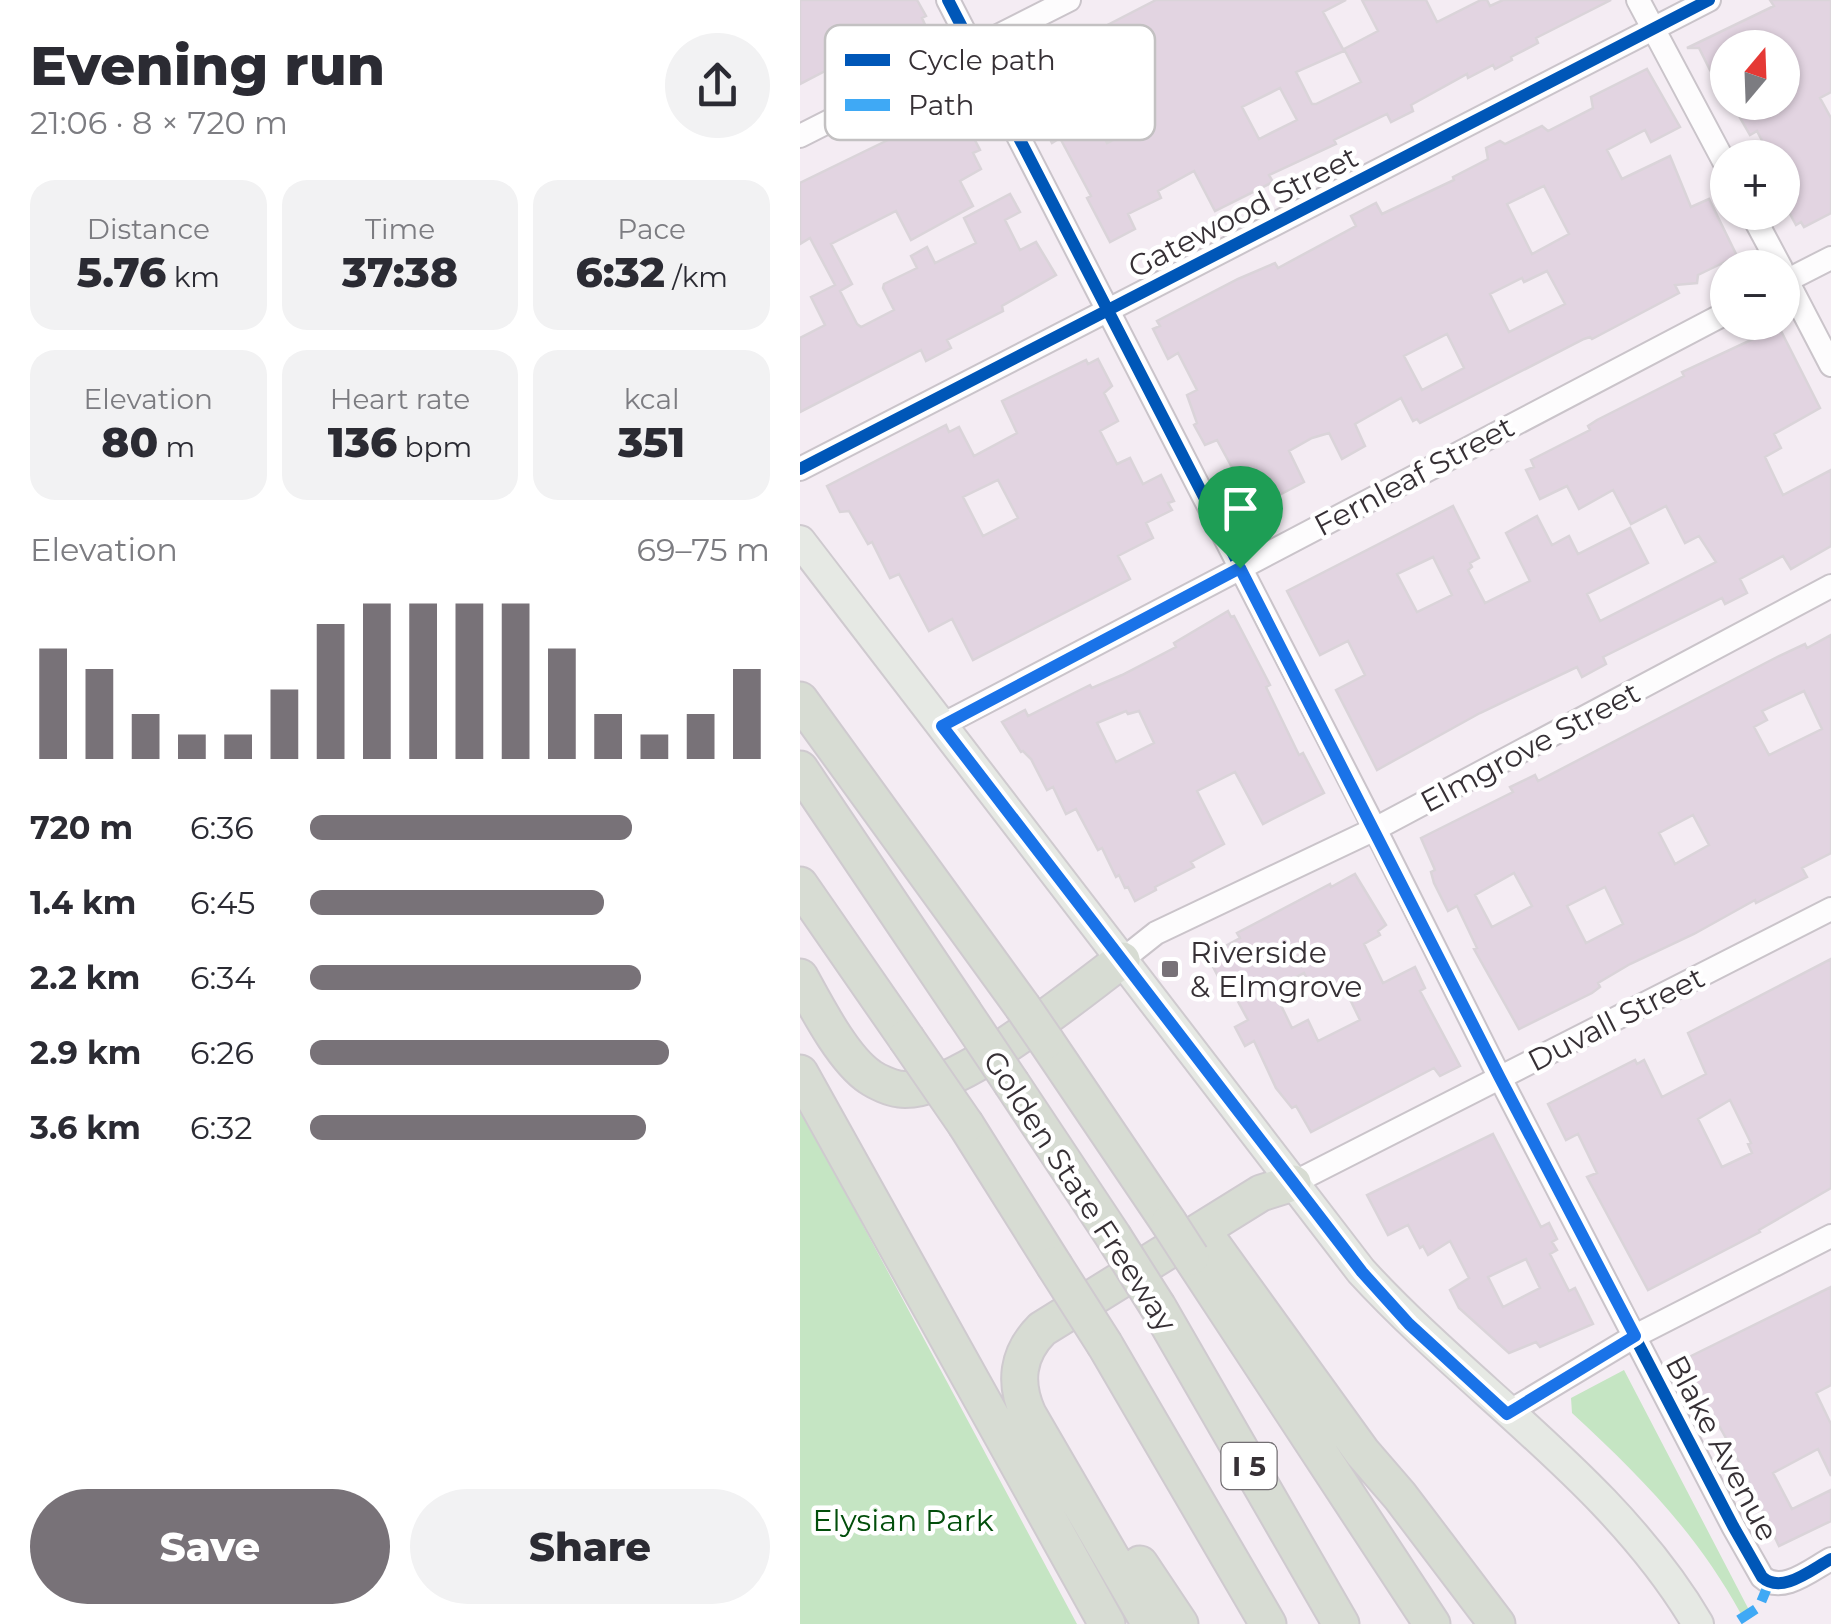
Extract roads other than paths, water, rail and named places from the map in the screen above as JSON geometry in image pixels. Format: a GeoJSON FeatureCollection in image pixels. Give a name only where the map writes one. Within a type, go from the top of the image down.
{"type":"FeatureCollection","features":[{"type":"Feature","properties":{"kind":"highway"},"geometry":{"type":"LineString","coordinates":[[800,700],[1103,1123],[1497,1624]]}},
{"type":"Feature","properties":{"kind":"highway","name":"Golden State Freeway"},"geometry":{"type":"LineString","coordinates":[[800,769],[1158,1308],[1341,1624]]}},
{"type":"Feature","properties":{"kind":"highway","name":"Golden State Freeway"},"geometry":{"type":"LineString","coordinates":[[800,885],[966,1125],[1105,1345],[1268,1624]]}},
{"type":"Feature","properties":{"kind":"highway"},"geometry":{"type":"LineString","coordinates":[[800,977],[853,1062],[872,1078],[899,1089],[918,1088],[970,1068],[1122,960]]}},
{"type":"Feature","properties":{"kind":"highway"},"geometry":{"type":"LineString","coordinates":[[800,1073],[1107,1624]]}},
{"type":"Feature","properties":{"kind":"highway"},"geometry":{"type":"LineString","coordinates":[[1150,1624],[1018,1392],[1026,1348],[1042,1329],[1260,1193],[1293,1184]]}},
{"type":"Feature","properties":{"kind":"highway"},"geometry":{"type":"LineString","coordinates":[[1201,1250],[1432,1624]]}},
{"type":"Feature","properties":{"kind":"highway"},"geometry":{"type":"LineString","coordinates":[[1021,1372],[1062,1446],[1180,1624]]}},
{"type":"Feature","properties":{"kind":"main road"},"geometry":{"type":"LineString","coordinates":[[800,540],[1362,1272],[1409,1324],[1615,1512],[1673,1582],[1698,1624]]}},
{"type":"Feature","properties":{"kind":"street","name":"Blake Avenue"},"geometry":{"type":"LineString","coordinates":[[948,0],[961,25]]}},
{"type":"Feature","properties":{"kind":"street"},"geometry":{"type":"LineString","coordinates":[[1020,25],[1069,0]]}},
{"type":"Feature","properties":{"kind":"street"},"geometry":{"type":"LineString","coordinates":[[1638,0],[1712,140]]}},
{"type":"Feature","properties":{"kind":"street","name":"Gatewood Street"},"geometry":{"type":"LineString","coordinates":[[800,469],[1709,0]]}},
{"type":"Feature","properties":{"kind":"street"},"geometry":{"type":"LineString","coordinates":[[800,136],[825,123]]}},
{"type":"Feature","properties":{"kind":"street","name":"Blake Avenue"},"geometry":{"type":"LineString","coordinates":[[1020,140],[1732,1526],[1769,1584],[1783,1584],[1831,1559]]}},
{"type":"Feature","properties":{"kind":"street"},"geometry":{"type":"LineString","coordinates":[[1800,269],[1831,258]]}},
{"type":"Feature","properties":{"kind":"street"},"geometry":{"type":"LineString","coordinates":[[1800,307],[1831,365]]}},
{"type":"Feature","properties":{"kind":"street","name":"Fernleaf Street"},"geometry":{"type":"LineString","coordinates":[[942,726],[1710,321]]}},
{"type":"Feature","properties":{"kind":"street","name":"Elmgrove Street"},"geometry":{"type":"LineString","coordinates":[[1122,960],[1156,933],[1375,829],[1831,586]]}},
{"type":"Feature","properties":{"kind":"street","name":"Duvall Street"},"geometry":{"type":"LineString","coordinates":[[1293,1184],[1831,910]]}},
{"type":"Feature","properties":{"kind":"street"},"geometry":{"type":"LineString","coordinates":[[1507,1414],[1635,1336],[1831,1236]]}},
{"type":"Feature","properties":{"kind":"place","name":"Riverside & Elmgrove"},"geometry":{"type":"Point","coordinates":[1170,969]}},
{"type":"Feature","properties":{"kind":"park label","name":"Elysian Park"},"geometry":{"type":"Point","coordinates":[903,1520]}}]}
